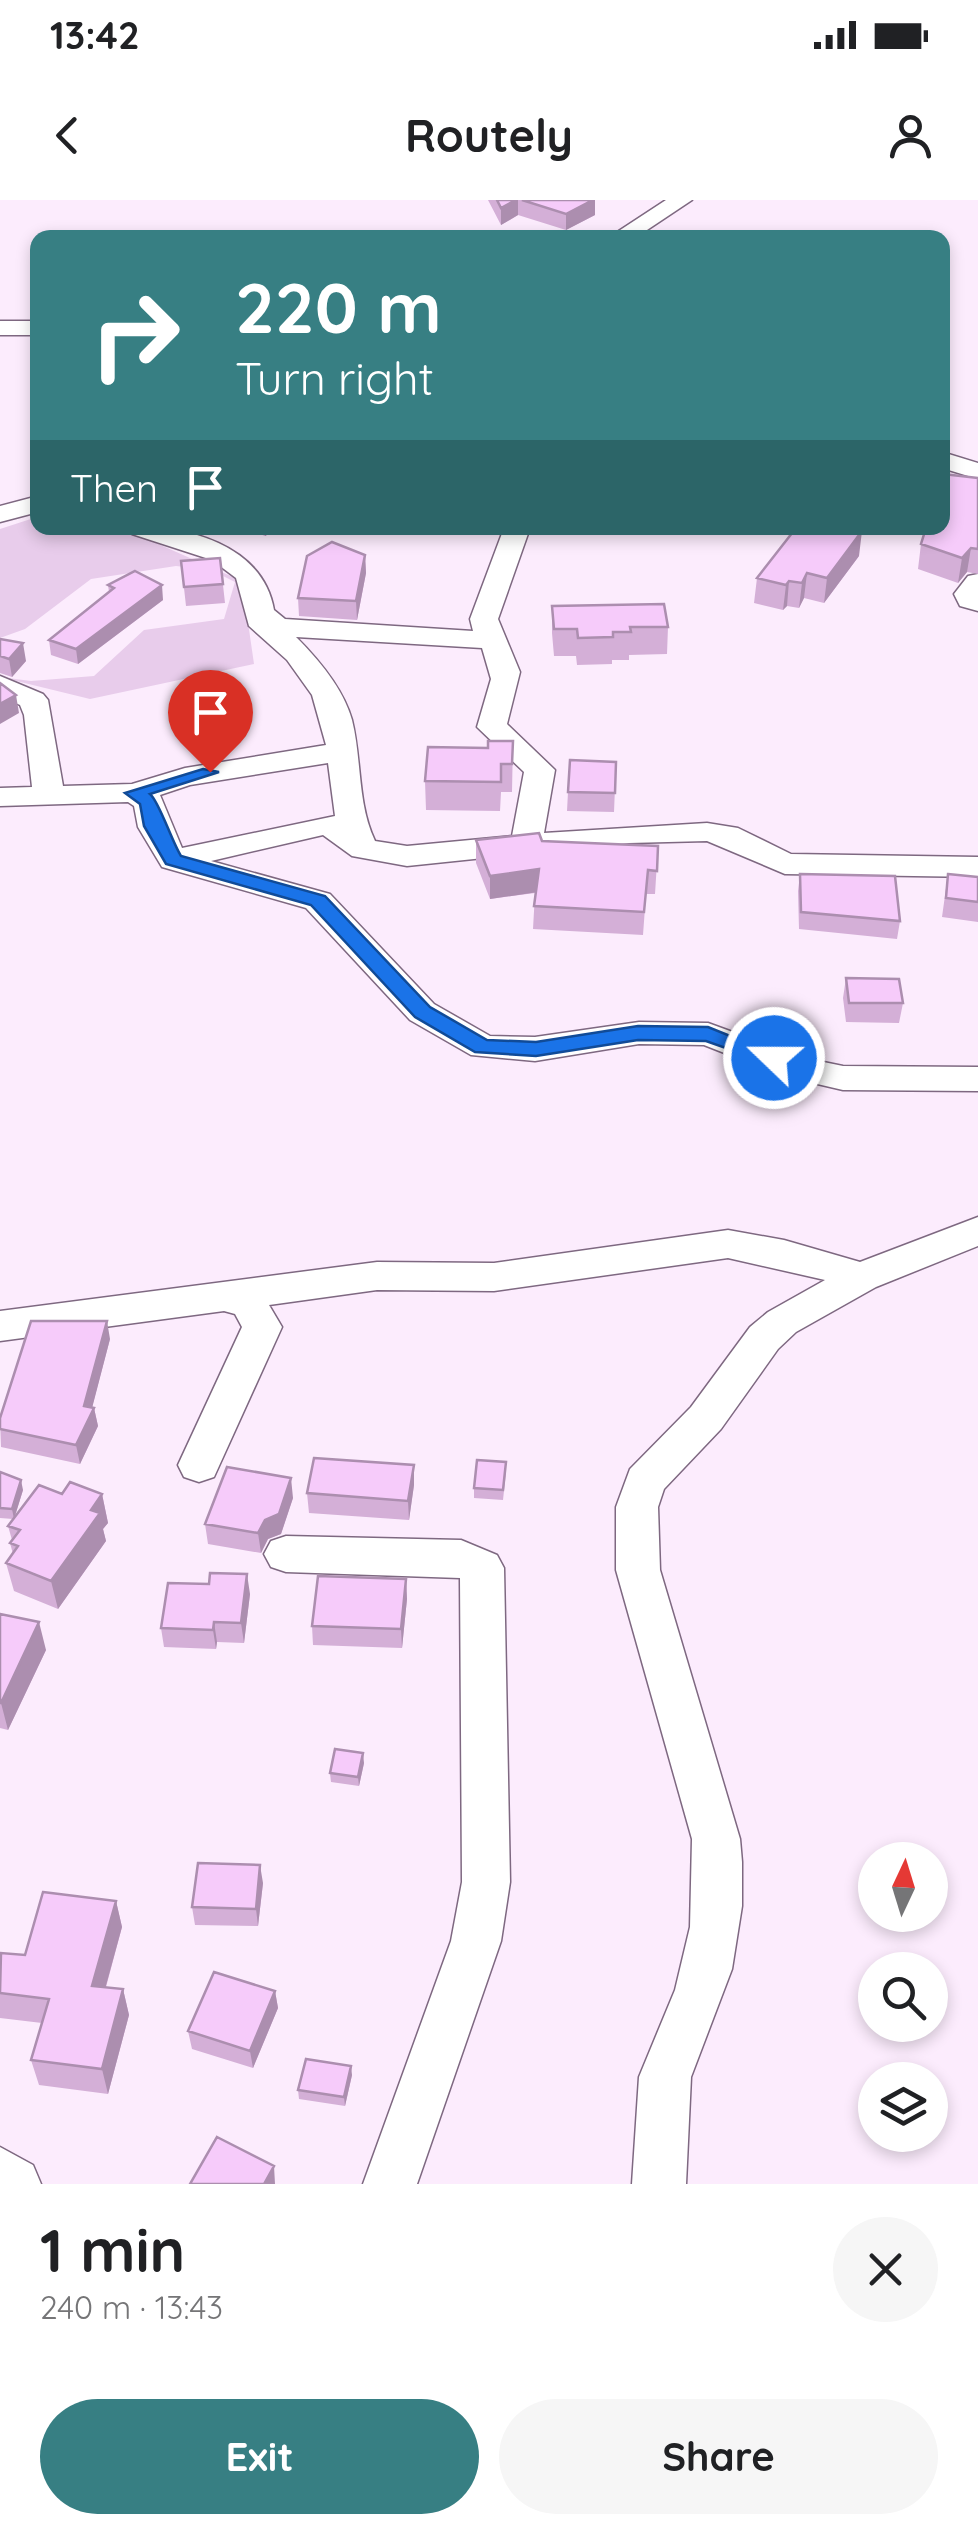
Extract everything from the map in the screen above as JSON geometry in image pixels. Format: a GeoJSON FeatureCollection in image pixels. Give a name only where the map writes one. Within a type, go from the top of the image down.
{"type":"FeatureCollection","features":[{"type":"Feature","properties":{"kind":"street"},"geometry":{"type":"LineString","coordinates":[[632,230],[681,200]]}},
{"type":"Feature","properties":{"kind":"street"},"geometry":{"type":"LineString","coordinates":[[0,328],[30,328]]}},
{"type":"Feature","properties":{"kind":"street"},"geometry":{"type":"LineString","coordinates":[[950,462],[978,471]]}},
{"type":"Feature","properties":{"kind":"street"},"geometry":{"type":"LineString","coordinates":[[0,514],[30,506]]}},
{"type":"Feature","properties":{"kind":"street"},"geometry":{"type":"LineString","coordinates":[[160,535],[237,563],[254,584],[263,626],[296,648],[337,718],[344,803],[364,849]]}},
{"type":"Feature","properties":{"kind":"street"},"geometry":{"type":"LineString","coordinates":[[515,535],[484,619],[489,640],[507,677],[491,718],[492,727],[540,770],[526,843]]}},
{"type":"Feature","properties":{"kind":"street"},"geometry":{"type":"LineString","coordinates":[[239,557],[264,581],[273,626],[489,640]]}},
{"type":"Feature","properties":{"kind":"street"},"geometry":{"type":"LineString","coordinates":[[978,582],[968,594],[970,600],[978,603]]}},
{"type":"Feature","properties":{"kind":"street"},"geometry":{"type":"LineString","coordinates":[[0,686],[33,700],[42,730],[48,793]]}},
{"type":"Feature","properties":{"kind":"street"},"geometry":{"type":"LineString","coordinates":[[0,797],[134,793],[185,777],[339,752]]}},
{"type":"Feature","properties":{"kind":"street"},"geometry":{"type":"LineString","coordinates":[[134,793],[149,802],[154,826],[173,860],[318,901],[422,1012],[483,1047],[536,1049],[638,1033],[708,1034],[796,1068],[842,1078],[978,1079]]}},
{"type":"Feature","properties":{"kind":"street"},"geometry":{"type":"LineString","coordinates":[[173,860],[330,824],[364,849],[408,856],[526,843],[707,832],[728,835],[784,864],[978,867]]}},
{"type":"Feature","properties":{"kind":"street"},"geometry":{"type":"LineString","coordinates":[[659,2184],[663,2159],[660,2111],[666,2072],[716,1942],[720,1878],[716,1838],[638,1570],[637,1507],[646,1482],[706,1418],[764,1338],[815,1301],[862,1277],[978,1231]]}},
{"type":"Feature","properties":{"kind":"street"},"geometry":{"type":"LineString","coordinates":[[0,1326],[378,1276],[494,1278],[728,1244],[784,1254],[862,1277]]}},
{"type":"Feature","properties":{"kind":"street"},"geometry":{"type":"LineString","coordinates":[[199,1464],[262,1327],[249,1304],[222,1295]]}},
{"type":"Feature","properties":{"kind":"street"},"geometry":{"type":"LineString","coordinates":[[286,1554],[461,1558],[482,1568],[486,1882],[482,1912],[476,1942],[390,2184]]}},
{"type":"Feature","properties":{"kind":"street"},"geometry":{"type":"LineString","coordinates":[[0,2174],[14,2184]]}},
{"type":"Feature","properties":{"kind":"shaded area"},"geometry":{"type":"Polygon","coordinates":[[[30,519],[30,535],[138,535],[242,581],[254,664],[90,699],[0,677],[31,681],[94,676],[144,630],[224,619],[235,582],[211,570],[176,566],[91,579],[25,629],[0,638],[0,529],[30,519]]]}},
{"type":"Feature","properties":{"kind":"building"},"geometry":{"type":"Polygon","coordinates":[[[497,200],[516,200],[501,208],[497,200]]]}},
{"type":"Feature","properties":{"kind":"building"},"geometry":{"type":"Polygon","coordinates":[[[522,200],[593,200],[566,214],[522,200]]]}},
{"type":"Feature","properties":{"kind":"building"},"geometry":{"type":"Polygon","coordinates":[[[950,475],[978,478],[978,549],[971,548],[962,558],[921,544],[924,535],[950,535],[950,475]]]}},
{"type":"Feature","properties":{"kind":"building"},"geometry":{"type":"Polygon","coordinates":[[[791,535],[859,535],[827,578],[807,573],[802,583],[789,581],[786,585],[757,578],[791,535]]]}},
{"type":"Feature","properties":{"kind":"building"},"geometry":{"type":"Polygon","coordinates":[[[332,542],[365,555],[356,601],[298,598],[307,556],[332,542]]]}},
{"type":"Feature","properties":{"kind":"building"},"geometry":{"type":"Polygon","coordinates":[[[220,558],[223,584],[184,587],[181,561],[220,558]]]}},
{"type":"Feature","properties":{"kind":"building"},"geometry":{"type":"Polygon","coordinates":[[[135,571],[162,585],[76,649],[49,640],[114,588],[108,585],[135,571]]]}},
{"type":"Feature","properties":{"kind":"building"},"geometry":{"type":"Polygon","coordinates":[[[664,604],[668,627],[630,627],[631,632],[613,632],[613,637],[578,638],[577,629],[554,629],[552,606],[664,604]]]}},
{"type":"Feature","properties":{"kind":"building"},"geometry":{"type":"Polygon","coordinates":[[[0,639],[23,643],[9,659],[0,656],[0,639]]]}},
{"type":"Feature","properties":{"kind":"building"},"geometry":{"type":"Polygon","coordinates":[[[0,683],[16,695],[0,704],[0,683]]]}},
{"type":"Feature","properties":{"kind":"building"},"geometry":{"type":"Polygon","coordinates":[[[488,741],[513,741],[512,764],[501,764],[501,782],[425,781],[428,747],[488,748],[488,741]]]}},
{"type":"Feature","properties":{"kind":"building"},"geometry":{"type":"Polygon","coordinates":[[[570,760],[616,762],[615,793],[568,792],[570,760]]]}},
{"type":"Feature","properties":{"kind":"building"},"geometry":{"type":"Polygon","coordinates":[[[539,833],[542,841],[658,846],[657,871],[648,870],[644,912],[534,906],[539,869],[490,876],[476,840],[539,833]]]}},
{"type":"Feature","properties":{"kind":"building"},"geometry":{"type":"Polygon","coordinates":[[[800,874],[895,876],[900,921],[801,912],[800,874]]]}},
{"type":"Feature","properties":{"kind":"building"},"geometry":{"type":"Polygon","coordinates":[[[948,874],[978,877],[978,902],[946,898],[948,874]]]}},
{"type":"Feature","properties":{"kind":"building"},"geometry":{"type":"Polygon","coordinates":[[[846,978],[899,979],[903,1003],[849,1003],[846,978]]]}},
{"type":"Feature","properties":{"kind":"building"},"geometry":{"type":"Polygon","coordinates":[[[31,1321],[107,1321],[84,1406],[94,1408],[76,1445],[0,1429],[0,1418],[31,1321]]]}},
{"type":"Feature","properties":{"kind":"building"},"geometry":{"type":"Polygon","coordinates":[[[314,1458],[414,1465],[408,1501],[307,1493],[314,1458]]]}},
{"type":"Feature","properties":{"kind":"building"},"geometry":{"type":"Polygon","coordinates":[[[477,1460],[506,1462],[503,1490],[474,1488],[477,1460]]]}},
{"type":"Feature","properties":{"kind":"building"},"geometry":{"type":"Polygon","coordinates":[[[227,1467],[291,1478],[279,1514],[265,1520],[258,1533],[205,1524],[227,1467]]]}},
{"type":"Feature","properties":{"kind":"building"},"geometry":{"type":"Polygon","coordinates":[[[0,1472],[21,1480],[12,1509],[0,1508],[0,1472]]]}},
{"type":"Feature","properties":{"kind":"building"},"geometry":{"type":"Polygon","coordinates":[[[70,1482],[102,1494],[91,1510],[100,1513],[51,1581],[6,1563],[18,1546],[10,1543],[20,1530],[8,1526],[39,1485],[62,1494],[70,1482]]]}},
{"type":"Feature","properties":{"kind":"building"},"geometry":{"type":"Polygon","coordinates":[[[210,1573],[247,1574],[241,1623],[214,1622],[213,1630],[161,1628],[168,1583],[209,1584],[210,1573]]]}},
{"type":"Feature","properties":{"kind":"building"},"geometry":{"type":"Polygon","coordinates":[[[318,1576],[406,1579],[401,1629],[312,1626],[318,1576]]]}},
{"type":"Feature","properties":{"kind":"building"},"geometry":{"type":"Polygon","coordinates":[[[0,1614],[39,1622],[1,1703],[0,1703],[0,1614]]]}},
{"type":"Feature","properties":{"kind":"building"},"geometry":{"type":"Polygon","coordinates":[[[335,1749],[363,1753],[358,1777],[330,1773],[335,1749]]]}},
{"type":"Feature","properties":{"kind":"building"},"geometry":{"type":"Polygon","coordinates":[[[198,1863],[260,1865],[256,1909],[192,1907],[198,1863]]]}},
{"type":"Feature","properties":{"kind":"building"},"geometry":{"type":"Polygon","coordinates":[[[43,1892],[116,1901],[92,1986],[123,1989],[102,2069],[31,2060],[49,1999],[0,1993],[1,1953],[25,1955],[43,1892]]]}},
{"type":"Feature","properties":{"kind":"building"},"geometry":{"type":"Polygon","coordinates":[[[214,1972],[275,1991],[250,2051],[188,2031],[214,1972]]]}},
{"type":"Feature","properties":{"kind":"building"},"geometry":{"type":"Polygon","coordinates":[[[306,2059],[351,2066],[344,2097],[298,2090],[306,2059]]]}},
{"type":"Feature","properties":{"kind":"building"},"geometry":{"type":"Polygon","coordinates":[[[217,2137],[274,2166],[264,2184],[190,2184],[217,2137]]]}},
{"type":"Feature","properties":{"kind":"route"},"geometry":{"type":"LineString","coordinates":[[210,772],[134,793],[149,802],[154,826],[173,860],[318,901],[422,1012],[483,1047],[536,1049],[638,1033],[708,1034],[774,1058]]}}]}
